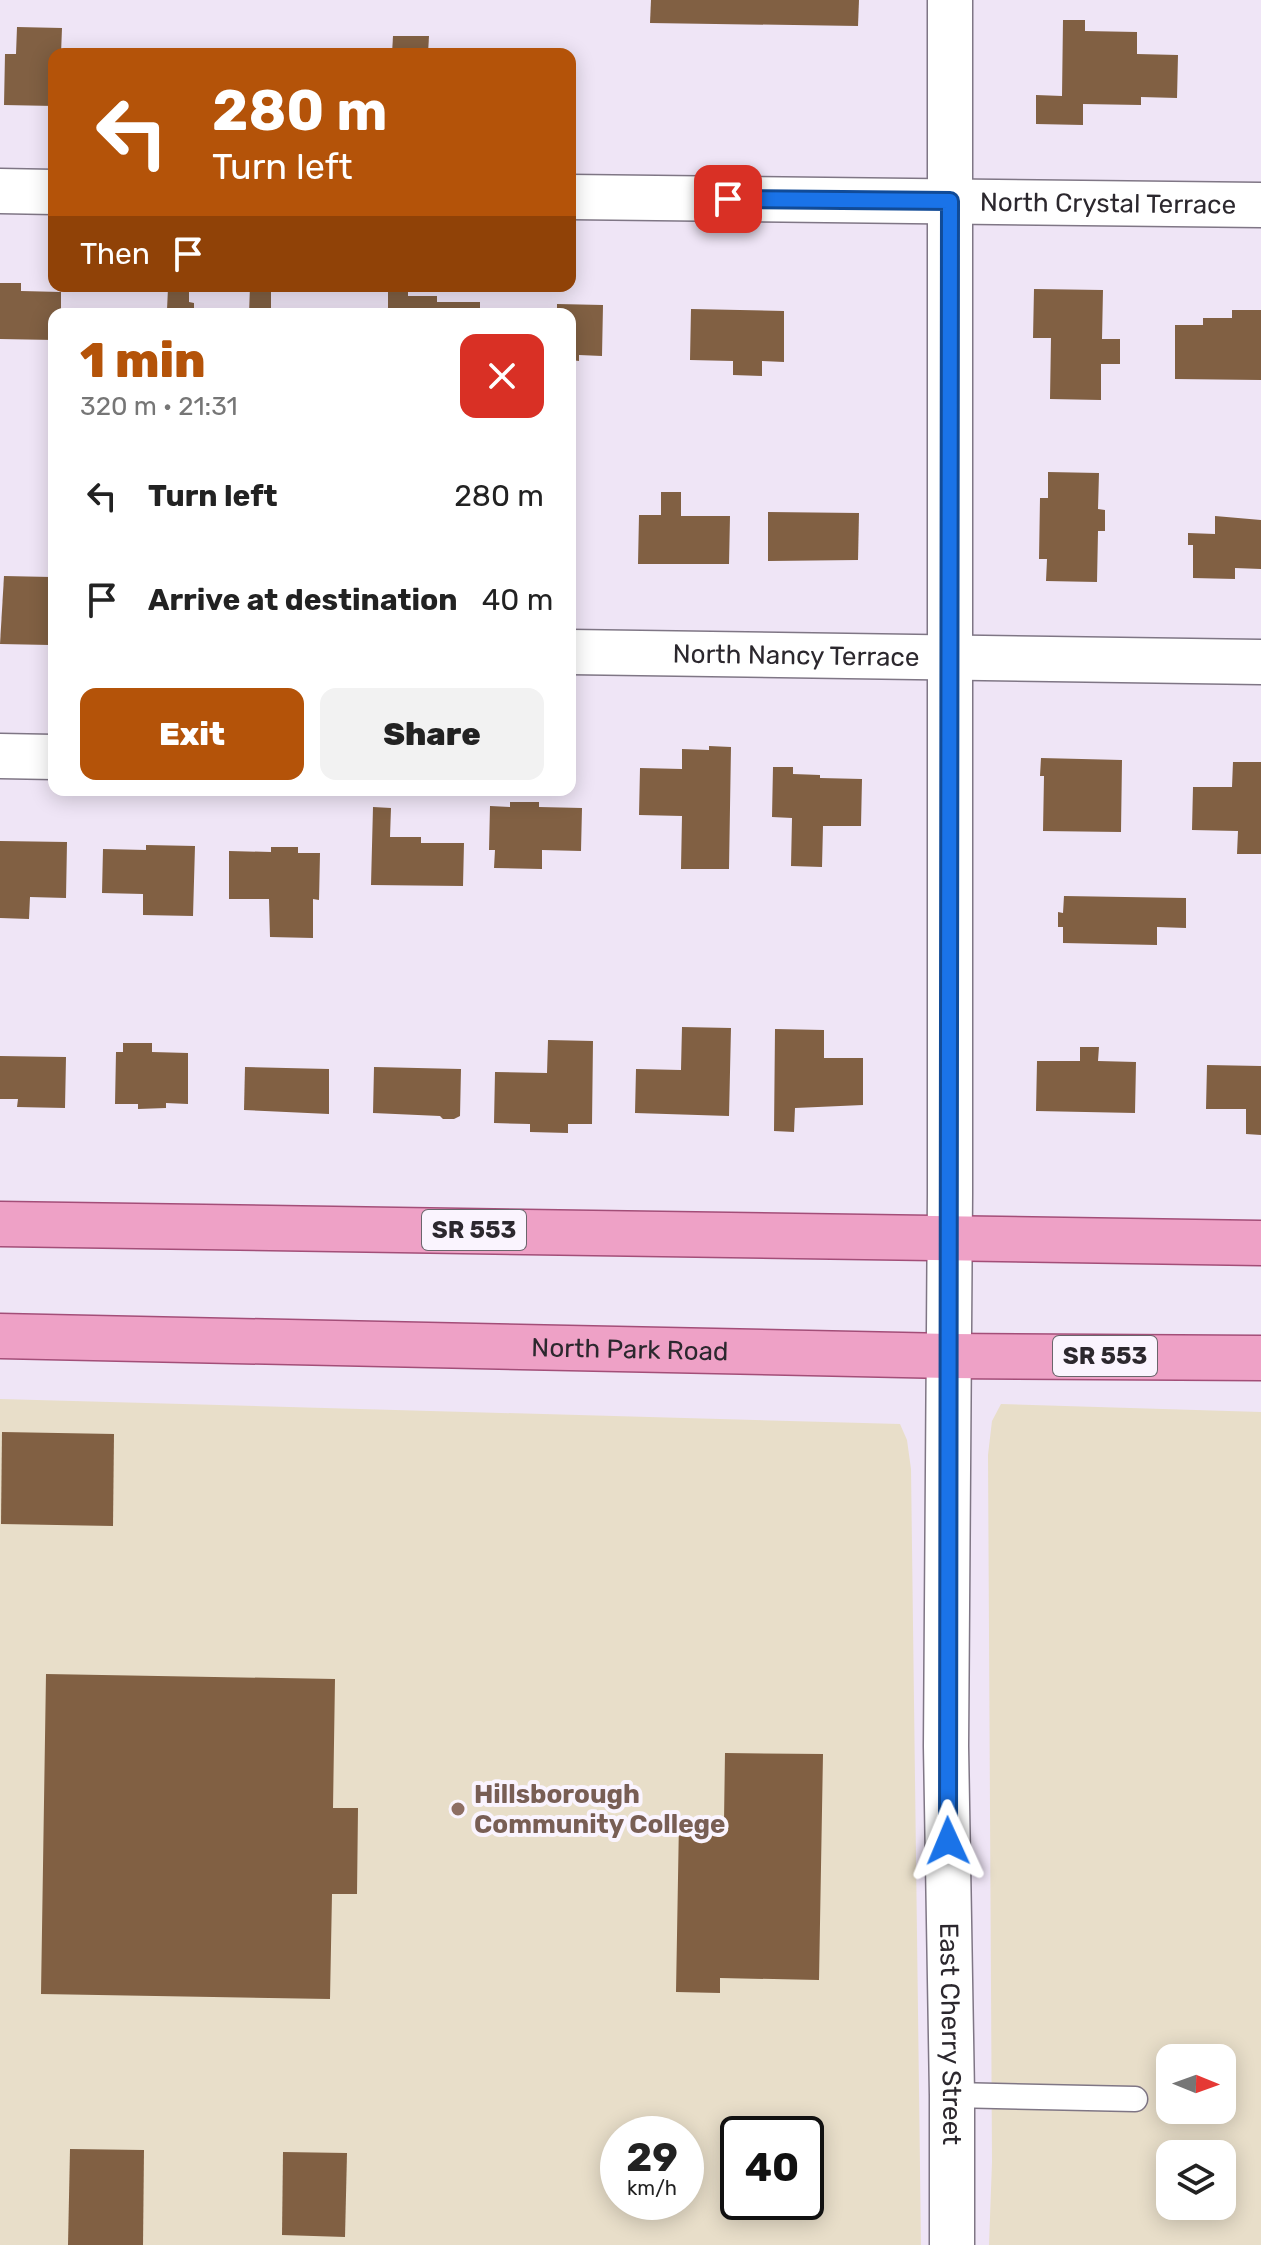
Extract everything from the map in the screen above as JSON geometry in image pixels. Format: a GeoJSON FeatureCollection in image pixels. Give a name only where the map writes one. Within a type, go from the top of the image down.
{"type":"FeatureCollection","features":[{"type":"Feature","properties":{"kind":"main road","name":"SR 553"},"geometry":{"type":"LineString","coordinates":[[0,1224],[1261,1243]]}},
{"type":"Feature","properties":{"kind":"main road","name":"North Park Road"},"geometry":{"type":"LineString","coordinates":[[0,1336],[949,1356],[1261,1358]]}},
{"type":"Feature","properties":{"kind":"street","name":"East Cherry Street"},"geometry":{"type":"LineString","coordinates":[[950,0],[946,1746],[952,2245]]}},
{"type":"Feature","properties":{"kind":"street"},"geometry":{"type":"LineString","coordinates":[[0,191],[48,192]]}},
{"type":"Feature","properties":{"kind":"street","name":"North Crystal Terrace"},"geometry":{"type":"LineString","coordinates":[[576,197],[1261,205]]}},
{"type":"Feature","properties":{"kind":"street","name":"North Nancy Terrace"},"geometry":{"type":"LineString","coordinates":[[576,652],[1261,662]]}},
{"type":"Feature","properties":{"kind":"street"},"geometry":{"type":"LineString","coordinates":[[0,756],[48,757]]}},
{"type":"Feature","properties":{"kind":"lane"},"geometry":{"type":"LineString","coordinates":[[952,2095],[1135,2099]]}},
{"type":"Feature","properties":{"kind":"shaded area","name":"Hillsborough Community College"},"geometry":{"type":"Polygon","coordinates":[[[0,1399],[900,1424],[907,1440],[911,1469],[921,2245],[0,2245],[0,1399]]]}},
{"type":"Feature","properties":{"kind":"shaded area"},"geometry":{"type":"Polygon","coordinates":[[[1001,1404],[1261,1412],[1261,2245],[989,2245],[992,2162],[988,1455],[992,1421],[1001,1404]]]}},
{"type":"Feature","properties":{"kind":"building"},"geometry":{"type":"Polygon","coordinates":[[[651,0],[859,0],[858,26],[650,23],[651,0]]]}},
{"type":"Feature","properties":{"kind":"building"},"geometry":{"type":"Polygon","coordinates":[[[1063,20],[1085,20],[1085,31],[1137,32],[1137,54],[1178,55],[1177,98],[1141,97],[1141,105],[1083,104],[1083,125],[1036,124],[1036,95],[1062,96],[1063,20]]]}},
{"type":"Feature","properties":{"kind":"building"},"geometry":{"type":"Polygon","coordinates":[[[17,27],[62,28],[61,48],[48,48],[48,106],[4,105],[5,54],[16,54],[17,27]]]}},
{"type":"Feature","properties":{"kind":"building"},"geometry":{"type":"Polygon","coordinates":[[[393,36],[429,36],[428,48],[392,48],[393,36]]]}},
{"type":"Feature","properties":{"kind":"building"},"geometry":{"type":"Polygon","coordinates":[[[0,283],[21,283],[21,291],[61,292],[61,308],[48,308],[48,340],[0,339],[0,283]]]}},
{"type":"Feature","properties":{"kind":"building"},"geometry":{"type":"Polygon","coordinates":[[[1034,289],[1103,290],[1102,339],[1120,339],[1120,364],[1101,364],[1101,400],[1050,399],[1051,338],[1033,338],[1034,289]]]}},
{"type":"Feature","properties":{"kind":"building"},"geometry":{"type":"Polygon","coordinates":[[[168,292],[189,292],[189,302],[194,303],[194,308],[167,308],[168,292]]]}},
{"type":"Feature","properties":{"kind":"building"},"geometry":{"type":"Polygon","coordinates":[[[250,292],[271,292],[271,308],[249,308],[250,292]]]}},
{"type":"Feature","properties":{"kind":"building"},"geometry":{"type":"Polygon","coordinates":[[[388,292],[437,296],[437,302],[480,302],[480,308],[388,308],[388,292]]]}},
{"type":"Feature","properties":{"kind":"building"},"geometry":{"type":"Polygon","coordinates":[[[557,304],[603,305],[602,356],[579,355],[579,361],[576,361],[576,308],[557,308],[557,304]]]}},
{"type":"Feature","properties":{"kind":"building"},"geometry":{"type":"Polygon","coordinates":[[[691,309],[784,311],[784,362],[762,361],[762,376],[733,375],[733,361],[690,360],[691,309]]]}},
{"type":"Feature","properties":{"kind":"building"},"geometry":{"type":"Polygon","coordinates":[[[1232,310],[1261,310],[1261,380],[1175,379],[1175,325],[1203,325],[1203,318],[1232,318],[1232,310]]]}},
{"type":"Feature","properties":{"kind":"building"},"geometry":{"type":"Polygon","coordinates":[[[1048,472],[1099,473],[1098,509],[1105,510],[1105,531],[1098,531],[1097,582],[1046,581],[1047,559],[1039,559],[1040,498],[1048,498],[1048,472]]]}},
{"type":"Feature","properties":{"kind":"building"},"geometry":{"type":"Polygon","coordinates":[[[661,492],[681,492],[681,516],[730,516],[729,564],[638,564],[639,515],[661,515],[661,492]]]}},
{"type":"Feature","properties":{"kind":"building"},"geometry":{"type":"Polygon","coordinates":[[[768,512],[859,513],[858,560],[768,561],[768,512]]]}},
{"type":"Feature","properties":{"kind":"building"},"geometry":{"type":"Polygon","coordinates":[[[1215,516],[1261,520],[1261,569],[1235,568],[1235,579],[1193,578],[1193,545],[1188,545],[1188,533],[1215,534],[1215,516]]]}},
{"type":"Feature","properties":{"kind":"building"},"geometry":{"type":"Polygon","coordinates":[[[4,576],[48,577],[48,645],[0,644],[4,576]]]}},
{"type":"Feature","properties":{"kind":"building"},"geometry":{"type":"Polygon","coordinates":[[[709,746],[731,747],[729,869],[681,869],[682,816],[639,815],[640,768],[682,769],[682,749],[709,750],[709,746]]]}},
{"type":"Feature","properties":{"kind":"building"},"geometry":{"type":"Polygon","coordinates":[[[1041,758],[1122,760],[1121,832],[1043,831],[1044,776],[1040,776],[1041,758]]]}},
{"type":"Feature","properties":{"kind":"building"},"geometry":{"type":"Polygon","coordinates":[[[1233,762],[1261,762],[1261,854],[1237,854],[1238,831],[1192,830],[1193,787],[1232,787],[1233,762]]]}},
{"type":"Feature","properties":{"kind":"building"},"geometry":{"type":"Polygon","coordinates":[[[773,767],[793,767],[793,774],[820,775],[820,778],[862,779],[861,826],[823,826],[822,867],[791,866],[792,818],[772,817],[773,767]]]}},
{"type":"Feature","properties":{"kind":"building"},"geometry":{"type":"Polygon","coordinates":[[[510,802],[539,802],[539,807],[582,808],[581,851],[542,850],[542,869],[494,868],[495,850],[489,850],[490,806],[510,807],[510,802]]]}},
{"type":"Feature","properties":{"kind":"building"},"geometry":{"type":"Polygon","coordinates":[[[373,807],[391,808],[390,837],[421,837],[421,843],[464,843],[463,886],[371,885],[373,807]]]}},
{"type":"Feature","properties":{"kind":"building"},"geometry":{"type":"Polygon","coordinates":[[[0,841],[67,842],[66,898],[30,897],[29,919],[0,918],[0,841]]]}},
{"type":"Feature","properties":{"kind":"building"},"geometry":{"type":"Polygon","coordinates":[[[146,845],[195,846],[193,916],[143,915],[143,894],[102,893],[103,849],[146,850],[146,845]]]}},
{"type":"Feature","properties":{"kind":"building"},"geometry":{"type":"Polygon","coordinates":[[[271,847],[298,847],[298,853],[320,853],[319,900],[313,899],[313,938],[270,937],[269,899],[229,899],[229,851],[271,852],[271,847]]]}},
{"type":"Feature","properties":{"kind":"building"},"geometry":{"type":"Polygon","coordinates":[[[1064,896],[1186,898],[1186,928],[1157,927],[1157,945],[1063,943],[1063,927],[1058,927],[1058,912],[1063,913],[1064,896]]]}},
{"type":"Feature","properties":{"kind":"building"},"geometry":{"type":"Polygon","coordinates":[[[682,1027],[731,1028],[729,1116],[635,1113],[636,1069],[681,1070],[682,1027]]]}},
{"type":"Feature","properties":{"kind":"building"},"geometry":{"type":"Polygon","coordinates":[[[775,1029],[824,1030],[824,1058],[863,1058],[863,1105],[795,1108],[794,1132],[774,1131],[775,1029]]]}},
{"type":"Feature","properties":{"kind":"building"},"geometry":{"type":"Polygon","coordinates":[[[548,1040],[593,1041],[592,1124],[568,1124],[568,1133],[530,1132],[530,1124],[494,1123],[495,1072],[547,1073],[548,1040]]]}},
{"type":"Feature","properties":{"kind":"building"},"geometry":{"type":"Polygon","coordinates":[[[123,1043],[152,1043],[152,1052],[188,1053],[188,1104],[166,1103],[166,1108],[138,1109],[138,1104],[115,1104],[116,1052],[123,1052],[123,1043]]]}},
{"type":"Feature","properties":{"kind":"building"},"geometry":{"type":"Polygon","coordinates":[[[1080,1047],[1099,1047],[1098,1061],[1136,1062],[1135,1113],[1036,1111],[1037,1061],[1080,1061],[1080,1047]]]}},
{"type":"Feature","properties":{"kind":"building"},"geometry":{"type":"Polygon","coordinates":[[[0,1056],[66,1057],[65,1108],[17,1107],[18,1099],[0,1099],[0,1056]]]}},
{"type":"Feature","properties":{"kind":"building"},"geometry":{"type":"Polygon","coordinates":[[[1207,1065],[1261,1066],[1261,1135],[1246,1134],[1246,1109],[1206,1109],[1207,1065]]]}},
{"type":"Feature","properties":{"kind":"building"},"geometry":{"type":"Polygon","coordinates":[[[245,1067],[329,1069],[329,1114],[244,1110],[245,1067]]]}},
{"type":"Feature","properties":{"kind":"building"},"geometry":{"type":"Polygon","coordinates":[[[374,1067],[461,1069],[460,1116],[443,1119],[440,1116],[373,1113],[374,1067]]]}},
{"type":"Feature","properties":{"kind":"building"},"geometry":{"type":"Polygon","coordinates":[[[2,1432],[114,1434],[113,1526],[1,1524],[2,1432]]]}},
{"type":"Feature","properties":{"kind":"building"},"geometry":{"type":"Polygon","coordinates":[[[46,1674],[335,1679],[333,1808],[358,1808],[357,1894],[332,1894],[330,1999],[41,1994],[46,1674]]]}},
{"type":"Feature","properties":{"kind":"building"},"geometry":{"type":"Polygon","coordinates":[[[725,1753],[823,1754],[819,1980],[720,1978],[720,1993],[676,1992],[679,1821],[724,1821],[725,1753]]]}},
{"type":"Feature","properties":{"kind":"building"},"geometry":{"type":"Polygon","coordinates":[[[70,2149],[144,2150],[143,2245],[68,2245],[70,2149]]]}},
{"type":"Feature","properties":{"kind":"building"},"geometry":{"type":"Polygon","coordinates":[[[283,2152],[347,2153],[345,2237],[282,2235],[283,2152]]]}},
{"type":"Feature","properties":{"kind":"place","name":"Hillsborough Community College"},"geometry":{"type":"Point","coordinates":[458,1809]}},
{"type":"Feature","properties":{"kind":"route"},"geometry":{"type":"LineString","coordinates":[[728,199],[950,201],[948,1841]]}}]}
